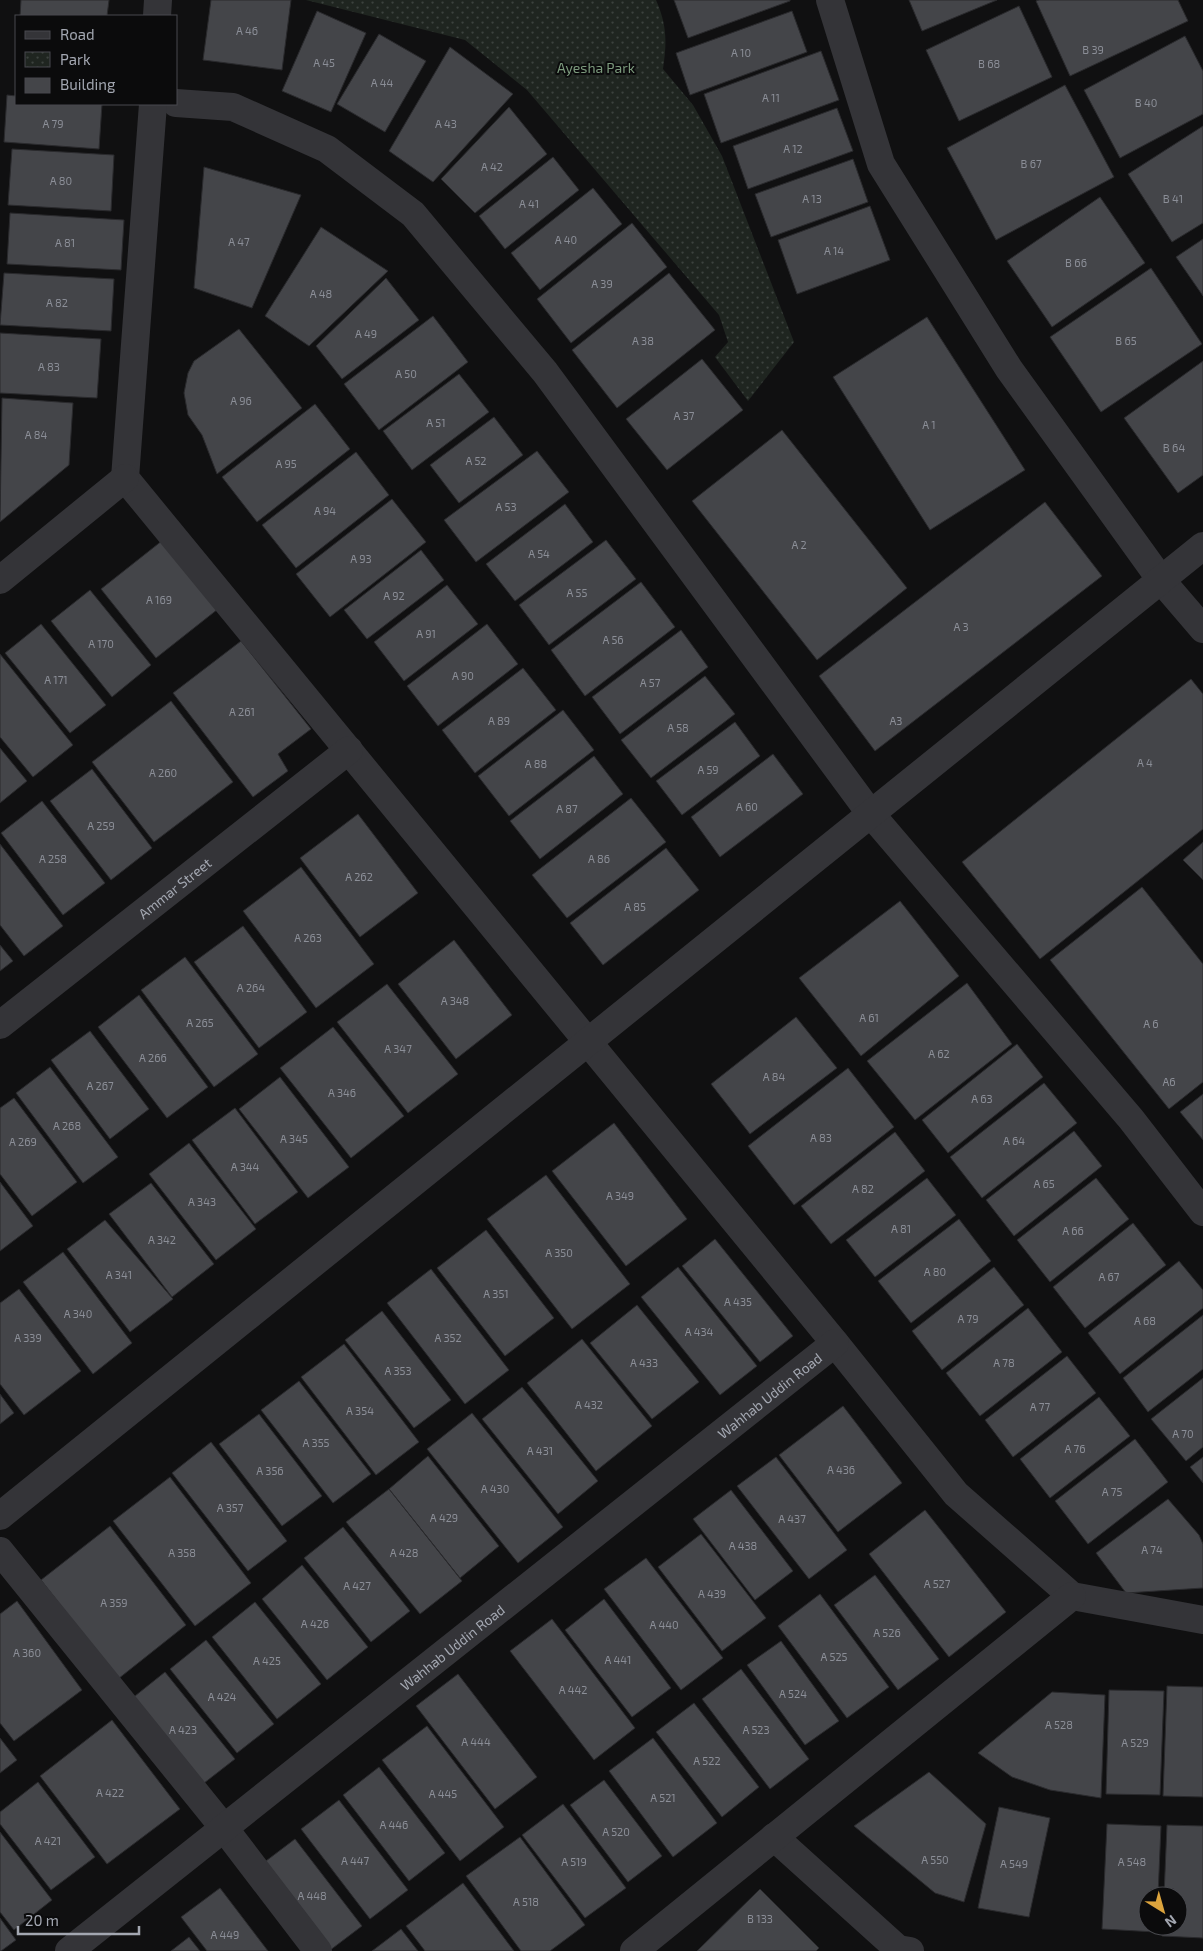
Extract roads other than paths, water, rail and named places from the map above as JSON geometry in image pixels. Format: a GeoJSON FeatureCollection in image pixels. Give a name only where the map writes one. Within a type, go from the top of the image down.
{"type":"FeatureCollection","features":[{"type":"Feature","properties":{"kind":"street"},"geometry":{"type":"LineString","coordinates":[[157,15],[158,0]]}},
{"type":"Feature","properties":{"kind":"street"},"geometry":{"type":"LineString","coordinates":[[830,0],[881,164],[1009,369],[1161,580],[1203,629]]}},
{"type":"Feature","properties":{"kind":"street"},"geometry":{"type":"LineString","coordinates":[[178,103],[233,107],[327,149],[413,214],[545,372],[870,813],[1130,1118],[1203,1212]]}},
{"type":"Feature","properties":{"kind":"street"},"geometry":{"type":"LineString","coordinates":[[153,105],[125,478],[588,1041],[956,1494],[1072,1596],[1203,1620]]}},
{"type":"Feature","properties":{"kind":"street"},"geometry":{"type":"LineString","coordinates":[[0,580],[125,478]]}},
{"type":"Feature","properties":{"kind":"street"},"geometry":{"type":"LineString","coordinates":[[0,1516],[1203,546]]}},
{"type":"Feature","properties":{"kind":"street","name":"Ammar Street"},"geometry":{"type":"LineString","coordinates":[[0,1024],[349,750]]}},
{"type":"Feature","properties":{"kind":"street","name":"Wahhab Uddin Road"},"geometry":{"type":"LineString","coordinates":[[69,1951],[835,1343]]}},
{"type":"Feature","properties":{"kind":"street"},"geometry":{"type":"LineString","coordinates":[[0,1551],[224,1828],[318,1951]]}},
{"type":"Feature","properties":{"kind":"street"},"geometry":{"type":"LineString","coordinates":[[634,1951],[1072,1596]]}},
{"type":"Feature","properties":{"kind":"street"},"geometry":{"type":"LineString","coordinates":[[774,1837],[898,1949],[910,1951]]}},
{"type":"Feature","properties":{"kind":"park label","name":"Ayesha Park"},"geometry":{"type":"Point","coordinates":[596,67]}}]}
